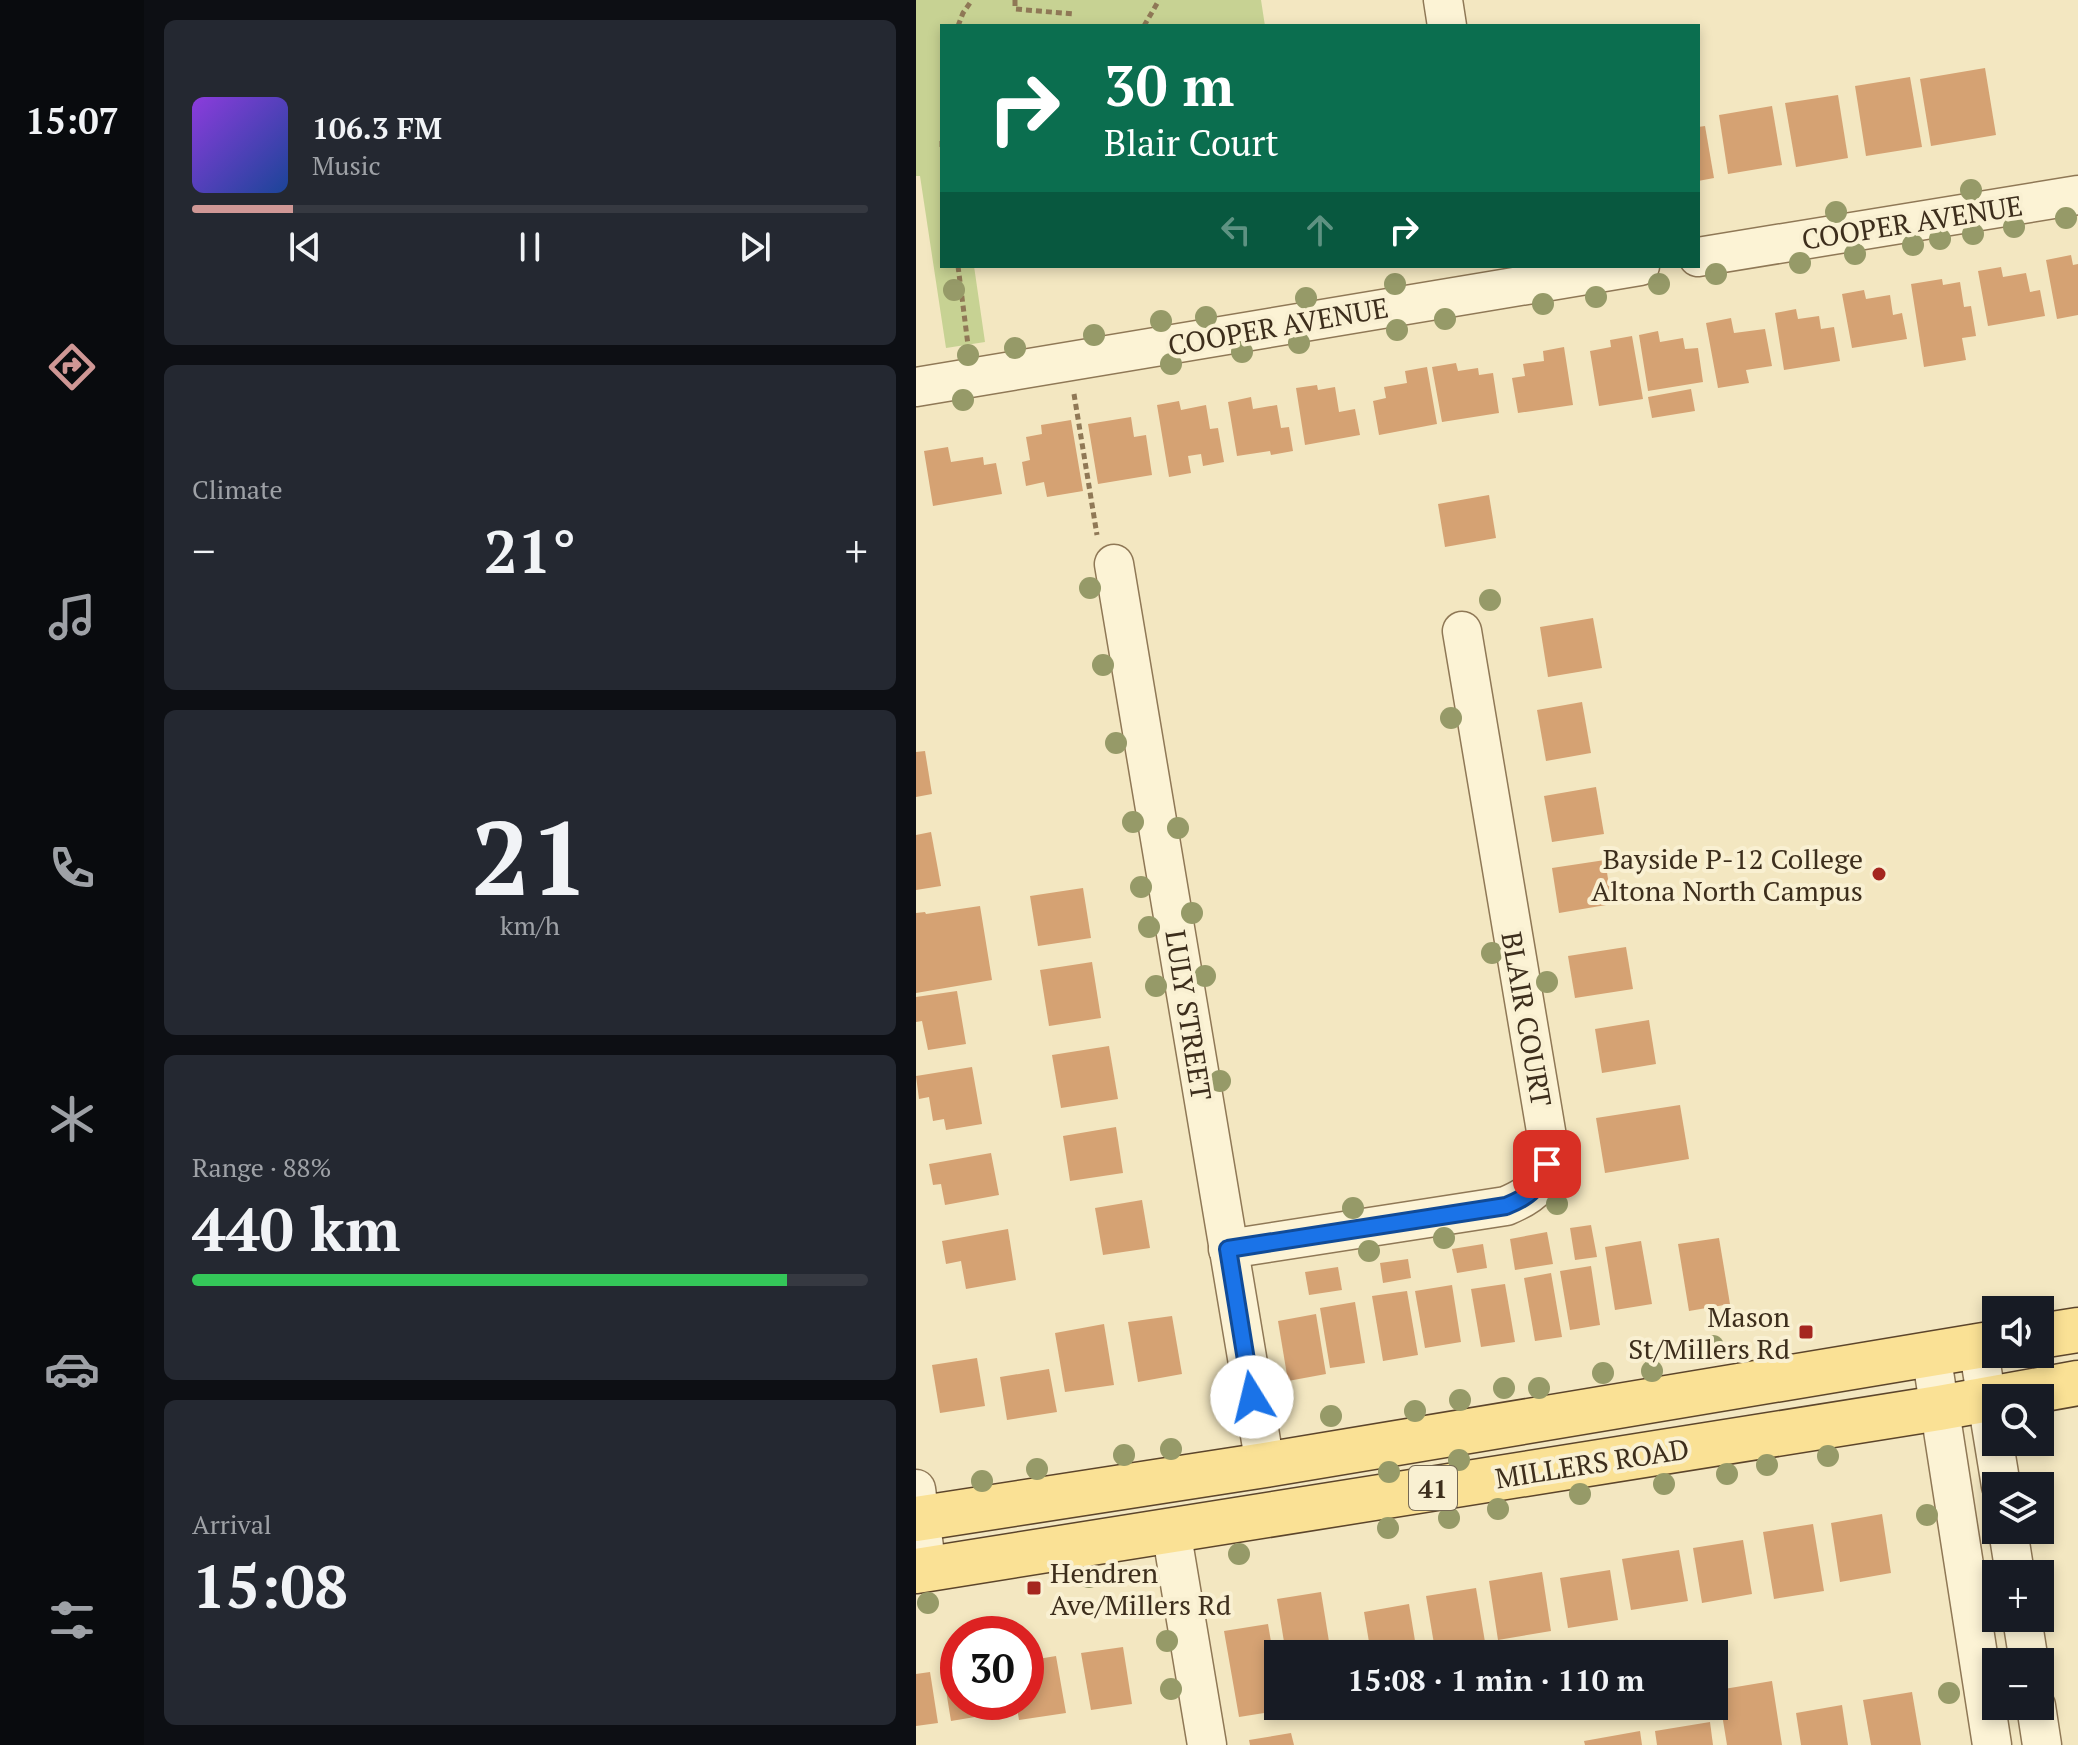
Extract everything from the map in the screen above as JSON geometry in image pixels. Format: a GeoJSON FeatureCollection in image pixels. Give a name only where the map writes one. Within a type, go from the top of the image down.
{"type":"FeatureCollection","features":[{"type":"Feature","properties":{"kind":"main road"},"geometry":{"type":"LineString","coordinates":[[2054,1334],[2078,1330]]}},
{"type":"Feature","properties":{"kind":"main road","name":"MILLERS ROAD"},"geometry":{"type":"LineString","coordinates":[[918,1509],[1265,1465],[1982,1345]]}},
{"type":"Feature","properties":{"kind":"main road","name":"MILLERS ROAD"},"geometry":{"type":"LineString","coordinates":[[2054,1387],[2078,1383]]}},
{"type":"Feature","properties":{"kind":"main road","name":"MILLERS ROAD"},"geometry":{"type":"LineString","coordinates":[[922,1570],[1982,1400]]}},
{"type":"Feature","properties":{"kind":"street"},"geometry":{"type":"LineString","coordinates":[[1443,0],[1447,24]]}},
{"type":"Feature","properties":{"kind":"street","name":"COOPER AVENUE"},"geometry":{"type":"LineString","coordinates":[[1700,257],[2078,195]]}},
{"type":"Feature","properties":{"kind":"street","name":"COOPER AVENUE"},"geometry":{"type":"LineString","coordinates":[[916,387],[1075,360],[1489,278],[1615,268]]}},
{"type":"Feature","properties":{"kind":"street","name":"LULY STREET"},"geometry":{"type":"LineString","coordinates":[[1114,564],[1265,1465]]}},
{"type":"Feature","properties":{"kind":"street","name":"BLAIR COURT"},"geometry":{"type":"LineString","coordinates":[[1228,1249],[1506,1206],[1527,1197],[1539,1184],[1547,1164],[1547,1137],[1462,631]]}},
{"type":"Feature","properties":{"kind":"street"},"geometry":{"type":"LineString","coordinates":[[1931,1353],[1992,1745]]}},
{"type":"Feature","properties":{"kind":"street"},"geometry":{"type":"LineString","coordinates":[[918,1509],[922,1570]]}},
{"type":"Feature","properties":{"kind":"street"},"geometry":{"type":"LineString","coordinates":[[1171,1530],[1207,1745]]}},
{"type":"Feature","properties":{"kind":"street"},"geometry":{"type":"LineString","coordinates":[[2038,1720],[2042,1745]]}},
{"type":"Feature","properties":{"kind":"path"},"geometry":{"type":"LineString","coordinates":[[959,24],[972,0]]}},
{"type":"Feature","properties":{"kind":"path"},"geometry":{"type":"LineString","coordinates":[[1015,0],[1015,9],[1074,14]]}},
{"type":"Feature","properties":{"kind":"path"},"geometry":{"type":"LineString","coordinates":[[1145,24],[1159,0]]}},
{"type":"Feature","properties":{"kind":"path"},"geometry":{"type":"LineString","coordinates":[[958,268],[969,347],[977,377]]}},
{"type":"Feature","properties":{"kind":"path"},"geometry":{"type":"LineString","coordinates":[[1075,360],[1074,390],[1101,554],[1114,564]]}},
{"type":"Feature","properties":{"kind":"green space"},"geometry":{"type":"Polygon","coordinates":[[[916,0],[1261,0],[1265,24],[940,24],[940,268],[974,268],[985,342],[946,348],[920,176],[916,176],[916,0]]]}},
{"type":"Feature","properties":{"kind":"building"},"geometry":{"type":"Polygon","coordinates":[[[1985,68],[1996,135],[1931,146],[1920,79],[1985,68]]]}},
{"type":"Feature","properties":{"kind":"building"},"geometry":{"type":"Polygon","coordinates":[[[1910,77],[1922,147],[1866,156],[1855,86],[1910,77]]]}},
{"type":"Feature","properties":{"kind":"building"},"geometry":{"type":"Polygon","coordinates":[[[1838,95],[1848,158],[1796,167],[1785,103],[1838,95]]]}},
{"type":"Feature","properties":{"kind":"building"},"geometry":{"type":"Polygon","coordinates":[[[1772,106],[1782,165],[1728,174],[1719,115],[1772,106]]]}},
{"type":"Feature","properties":{"kind":"building"},"geometry":{"type":"Polygon","coordinates":[[[1705,126],[1714,178],[1700,181],[1700,127],[1705,126]]]}},
{"type":"Feature","properties":{"kind":"building"},"geometry":{"type":"Polygon","coordinates":[[[2071,255],[2073,265],[2078,264],[2078,315],[2057,319],[2046,260],[2071,255]]]}},
{"type":"Feature","properties":{"kind":"building"},"geometry":{"type":"Polygon","coordinates":[[[2001,267],[2003,277],[2026,273],[2030,292],[2040,290],[2045,316],[1988,326],[1978,271],[2001,267]]]}},
{"type":"Feature","properties":{"kind":"building"},"geometry":{"type":"Polygon","coordinates":[[[1942,279],[1943,285],[1960,282],[1964,307],[1971,306],[1976,336],[1962,338],[1966,360],[1924,367],[1911,284],[1942,279]]]}},
{"type":"Feature","properties":{"kind":"building"},"geometry":{"type":"Polygon","coordinates":[[[1864,290],[1866,299],[1890,295],[1893,315],[1902,313],[1907,339],[1852,348],[1842,294],[1864,290]]]}},
{"type":"Feature","properties":{"kind":"building"},"geometry":{"type":"Polygon","coordinates":[[[1796,309],[1798,319],[1819,316],[1821,329],[1834,327],[1840,361],[1784,370],[1775,313],[1796,309]]]}},
{"type":"Feature","properties":{"kind":"building"},"geometry":{"type":"Polygon","coordinates":[[[1731,318],[1734,333],[1765,329],[1772,366],[1746,370],[1749,383],[1718,388],[1706,323],[1731,318]]]}},
{"type":"Feature","properties":{"kind":"building"},"geometry":{"type":"Polygon","coordinates":[[[1658,331],[1660,342],[1683,338],[1685,349],[1698,348],[1703,382],[1648,391],[1639,335],[1658,331]]]}},
{"type":"Feature","properties":{"kind":"building"},"geometry":{"type":"Polygon","coordinates":[[[1632,336],[1643,399],[1599,406],[1590,351],[1611,347],[1610,340],[1632,336]]]}},
{"type":"Feature","properties":{"kind":"building"},"geometry":{"type":"Polygon","coordinates":[[[1564,347],[1573,405],[1518,413],[1512,378],[1525,376],[1523,364],[1544,361],[1543,351],[1564,347]]]}},
{"type":"Feature","properties":{"kind":"building"},"geometry":{"type":"Polygon","coordinates":[[[1456,363],[1458,371],[1478,368],[1479,375],[1493,373],[1499,413],[1442,422],[1432,367],[1456,363]]]}},
{"type":"Feature","properties":{"kind":"building"},"geometry":{"type":"Polygon","coordinates":[[[1427,367],[1437,424],[1379,435],[1373,401],[1386,398],[1384,387],[1407,383],[1405,371],[1427,367]]]}},
{"type":"Feature","properties":{"kind":"building"},"geometry":{"type":"Polygon","coordinates":[[[1317,385],[1318,390],[1335,387],[1339,412],[1355,409],[1360,435],[1305,445],[1296,388],[1317,385]]]}},
{"type":"Feature","properties":{"kind":"building"},"geometry":{"type":"Polygon","coordinates":[[[1691,389],[1695,411],[1652,418],[1648,397],[1691,389]]]}},
{"type":"Feature","properties":{"kind":"building"},"geometry":{"type":"Polygon","coordinates":[[[1251,397],[1253,409],[1277,405],[1281,428],[1289,427],[1293,451],[1237,456],[1228,402],[1251,397]]]}},
{"type":"Feature","properties":{"kind":"building"},"geometry":{"type":"Polygon","coordinates":[[[1179,401],[1181,410],[1206,405],[1210,429],[1218,428],[1224,462],[1203,466],[1201,454],[1188,456],[1191,473],[1169,477],[1157,405],[1179,401]]]}},
{"type":"Feature","properties":{"kind":"building"},"geometry":{"type":"Polygon","coordinates":[[[1131,417],[1134,437],[1146,435],[1152,475],[1098,484],[1088,424],[1131,417]]]}},
{"type":"Feature","properties":{"kind":"building"},"geometry":{"type":"Polygon","coordinates":[[[1071,420],[1083,491],[1047,497],[1044,482],[1026,486],[1022,462],[1030,460],[1026,437],[1042,434],[1041,425],[1071,420]]]}},
{"type":"Feature","properties":{"kind":"building"},"geometry":{"type":"Polygon","coordinates":[[[948,447],[951,462],[983,457],[984,465],[996,463],[1002,494],[933,506],[924,451],[948,447]]]}},
{"type":"Feature","properties":{"kind":"building"},"geometry":{"type":"Polygon","coordinates":[[[1489,495],[1496,538],[1445,547],[1438,504],[1489,495]]]}},
{"type":"Feature","properties":{"kind":"building"},"geometry":{"type":"Polygon","coordinates":[[[1593,618],[1602,668],[1548,677],[1540,627],[1593,618]]]}},
{"type":"Feature","properties":{"kind":"building"},"geometry":{"type":"Polygon","coordinates":[[[1582,702],[1591,753],[1546,761],[1537,710],[1582,702]]]}},
{"type":"Feature","properties":{"kind":"building"},"geometry":{"type":"Polygon","coordinates":[[[925,751],[932,794],[916,797],[916,752],[925,751]]]}},
{"type":"Feature","properties":{"kind":"building"},"geometry":{"type":"Polygon","coordinates":[[[1596,787],[1604,834],[1552,842],[1544,796],[1596,787]]]}},
{"type":"Feature","properties":{"kind":"building"},"geometry":{"type":"Polygon","coordinates":[[[931,832],[941,886],[916,890],[916,835],[931,832]]]}},
{"type":"Feature","properties":{"kind":"building"},"geometry":{"type":"Polygon","coordinates":[[[1605,860],[1612,904],[1559,913],[1552,868],[1605,860]]]}},
{"type":"Feature","properties":{"kind":"building"},"geometry":{"type":"Polygon","coordinates":[[[1083,888],[1091,938],[1038,946],[1030,896],[1083,888]]]}},
{"type":"Feature","properties":{"kind":"building"},"geometry":{"type":"Polygon","coordinates":[[[980,906],[992,980],[916,993],[916,913],[980,906]]]}},
{"type":"Feature","properties":{"kind":"building"},"geometry":{"type":"Polygon","coordinates":[[[1626,947],[1633,989],[1575,998],[1568,956],[1626,947]]]}},
{"type":"Feature","properties":{"kind":"building"},"geometry":{"type":"Polygon","coordinates":[[[1092,962],[1101,1018],[1049,1026],[1040,970],[1092,962]]]}},
{"type":"Feature","properties":{"kind":"building"},"geometry":{"type":"Polygon","coordinates":[[[957,991],[966,1044],[928,1050],[922,1021],[916,1022],[916,997],[957,991]]]}},
{"type":"Feature","properties":{"kind":"building"},"geometry":{"type":"Polygon","coordinates":[[[1649,1020],[1656,1064],[1602,1073],[1595,1029],[1649,1020]]]}},
{"type":"Feature","properties":{"kind":"building"},"geometry":{"type":"Polygon","coordinates":[[[1109,1046],[1118,1099],[1061,1108],[1052,1055],[1109,1046]]]}},
{"type":"Feature","properties":{"kind":"building"},"geometry":{"type":"Polygon","coordinates":[[[972,1067],[982,1124],[946,1130],[944,1119],[933,1121],[929,1097],[919,1099],[916,1076],[972,1067]]]}},
{"type":"Feature","properties":{"kind":"building"},"geometry":{"type":"Polygon","coordinates":[[[1680,1105],[1689,1159],[1605,1173],[1596,1118],[1680,1105]]]}},
{"type":"Feature","properties":{"kind":"building"},"geometry":{"type":"Polygon","coordinates":[[[1116,1127],[1123,1173],[1070,1181],[1063,1136],[1116,1127]]]}},
{"type":"Feature","properties":{"kind":"building"},"geometry":{"type":"Polygon","coordinates":[[[991,1153],[999,1195],[945,1205],[941,1184],[933,1185],[929,1164],[991,1153]]]}},
{"type":"Feature","properties":{"kind":"building"},"geometry":{"type":"Polygon","coordinates":[[[1142,1200],[1150,1248],[1103,1255],[1095,1208],[1142,1200]]]}},
{"type":"Feature","properties":{"kind":"building"},"geometry":{"type":"Polygon","coordinates":[[[1591,1225],[1597,1257],[1575,1260],[1570,1228],[1591,1225]]]}},
{"type":"Feature","properties":{"kind":"building"},"geometry":{"type":"Polygon","coordinates":[[[1008,1229],[1016,1280],[966,1289],[961,1261],[946,1264],[942,1241],[1008,1229]]]}},
{"type":"Feature","properties":{"kind":"building"},"geometry":{"type":"Polygon","coordinates":[[[1547,1232],[1553,1264],[1515,1270],[1510,1239],[1547,1232]]]}},
{"type":"Feature","properties":{"kind":"building"},"geometry":{"type":"Polygon","coordinates":[[[1719,1238],[1730,1304],[1689,1311],[1678,1244],[1719,1238]]]}},
{"type":"Feature","properties":{"kind":"building"},"geometry":{"type":"Polygon","coordinates":[[[1641,1241],[1652,1304],[1615,1310],[1605,1247],[1641,1241]]]}},
{"type":"Feature","properties":{"kind":"building"},"geometry":{"type":"Polygon","coordinates":[[[1483,1244],[1487,1268],[1457,1273],[1452,1249],[1483,1244]]]}},
{"type":"Feature","properties":{"kind":"building"},"geometry":{"type":"Polygon","coordinates":[[[1408,1259],[1411,1278],[1383,1283],[1380,1263],[1408,1259]]]}},
{"type":"Feature","properties":{"kind":"building"},"geometry":{"type":"Polygon","coordinates":[[[1591,1266],[1600,1325],[1570,1330],[1560,1271],[1591,1266]]]}},
{"type":"Feature","properties":{"kind":"building"},"geometry":{"type":"Polygon","coordinates":[[[1338,1267],[1342,1290],[1309,1295],[1305,1272],[1338,1267]]]}},
{"type":"Feature","properties":{"kind":"building"},"geometry":{"type":"Polygon","coordinates":[[[1551,1273],[1562,1337],[1535,1341],[1524,1278],[1551,1273]]]}},
{"type":"Feature","properties":{"kind":"building"},"geometry":{"type":"Polygon","coordinates":[[[1505,1284],[1515,1342],[1481,1347],[1471,1289],[1505,1284]]]}},
{"type":"Feature","properties":{"kind":"building"},"geometry":{"type":"Polygon","coordinates":[[[1452,1285],[1461,1342],[1425,1348],[1415,1291],[1452,1285]]]}},
{"type":"Feature","properties":{"kind":"building"},"geometry":{"type":"Polygon","coordinates":[[[1407,1291],[1418,1355],[1383,1361],[1372,1296],[1407,1291]]]}},
{"type":"Feature","properties":{"kind":"building"},"geometry":{"type":"Polygon","coordinates":[[[1355,1302],[1365,1363],[1330,1368],[1320,1308],[1355,1302]]]}},
{"type":"Feature","properties":{"kind":"building"},"geometry":{"type":"Polygon","coordinates":[[[1316,1314],[1326,1374],[1288,1381],[1278,1321],[1316,1314]]]}},
{"type":"Feature","properties":{"kind":"building"},"geometry":{"type":"Polygon","coordinates":[[[1172,1316],[1182,1374],[1138,1382],[1128,1322],[1172,1316]]]}},
{"type":"Feature","properties":{"kind":"building"},"geometry":{"type":"Polygon","coordinates":[[[1104,1324],[1114,1385],[1065,1392],[1055,1333],[1104,1324]]]}},
{"type":"Feature","properties":{"kind":"building"},"geometry":{"type":"Polygon","coordinates":[[[977,1358],[985,1406],[940,1413],[932,1365],[977,1358]]]}},
{"type":"Feature","properties":{"kind":"building"},"geometry":{"type":"Polygon","coordinates":[[[1049,1369],[1057,1412],[1007,1420],[1000,1377],[1049,1369]]]}},
{"type":"Feature","properties":{"kind":"building"},"geometry":{"type":"Polygon","coordinates":[[[1882,1514],[1891,1573],[1840,1582],[1831,1523],[1882,1514]]]}},
{"type":"Feature","properties":{"kind":"building"},"geometry":{"type":"Polygon","coordinates":[[[1813,1524],[1824,1591],[1774,1599],[1763,1532],[1813,1524]]]}},
{"type":"Feature","properties":{"kind":"building"},"geometry":{"type":"Polygon","coordinates":[[[1743,1540],[1752,1594],[1702,1603],[1693,1548],[1743,1540]]]}},
{"type":"Feature","properties":{"kind":"building"},"geometry":{"type":"Polygon","coordinates":[[[1679,1550],[1688,1601],[1631,1610],[1622,1559],[1679,1550]]]}},
{"type":"Feature","properties":{"kind":"building"},"geometry":{"type":"Polygon","coordinates":[[[1610,1570],[1618,1620],[1568,1628],[1560,1578],[1610,1570]]]}},
{"type":"Feature","properties":{"kind":"building"},"geometry":{"type":"Polygon","coordinates":[[[1542,1572],[1551,1631],[1498,1640],[1489,1581],[1542,1572]]]}},
{"type":"Feature","properties":{"kind":"building"},"geometry":{"type":"Polygon","coordinates":[[[1476,1588],[1485,1640],[1433,1640],[1426,1596],[1476,1588]]]}},
{"type":"Feature","properties":{"kind":"building"},"geometry":{"type":"Polygon","coordinates":[[[1321,1592],[1329,1640],[1284,1640],[1277,1599],[1321,1592]]]}},
{"type":"Feature","properties":{"kind":"building"},"geometry":{"type":"Polygon","coordinates":[[[1409,1604],[1415,1640],[1369,1640],[1364,1612],[1409,1604]]]}},
{"type":"Feature","properties":{"kind":"building"},"geometry":{"type":"Polygon","coordinates":[[[1268,1624],[1271,1640],[1264,1640],[1264,1713],[1239,1717],[1224,1631],[1268,1624]]]}},
{"type":"Feature","properties":{"kind":"building"},"geometry":{"type":"Polygon","coordinates":[[[1123,1647],[1132,1704],[1091,1710],[1081,1653],[1123,1647]]]}},
{"type":"Feature","properties":{"kind":"building"},"geometry":{"type":"Polygon","coordinates":[[[1056,1656],[1066,1713],[1044,1716],[1044,1658],[1056,1656]]]}},
{"type":"Feature","properties":{"kind":"building"},"geometry":{"type":"Polygon","coordinates":[[[930,1672],[938,1723],[916,1726],[916,1674],[930,1672]]]}},
{"type":"Feature","properties":{"kind":"building"},"geometry":{"type":"Polygon","coordinates":[[[1772,1681],[1782,1745],[1727,1745],[1723,1720],[1728,1720],[1728,1688],[1772,1681]]]}},
{"type":"Feature","properties":{"kind":"building"},"geometry":{"type":"Polygon","coordinates":[[[1912,1692],[1921,1745],[1871,1745],[1863,1700],[1912,1692]]]}},
{"type":"Feature","properties":{"kind":"building"},"geometry":{"type":"Polygon","coordinates":[[[1842,1705],[1848,1745],[1801,1745],[1796,1713],[1842,1705]]]}},
{"type":"Feature","properties":{"kind":"building"},"geometry":{"type":"Polygon","coordinates":[[[1710,1722],[1713,1745],[1657,1745],[1655,1731],[1710,1722]]]}},
{"type":"Feature","properties":{"kind":"building"},"geometry":{"type":"Polygon","coordinates":[[[1640,1731],[1642,1745],[1585,1745],[1584,1741],[1640,1731]]]}},
{"type":"Feature","properties":{"kind":"building"},"geometry":{"type":"Polygon","coordinates":[[[1291,1733],[1294,1745],[1250,1745],[1249,1740],[1291,1733]]]}},
{"type":"Feature","properties":{"kind":"place","name":"Bayside P-12 College Altona North Campus"},"geometry":{"type":"Point","coordinates":[1879,874]}},
{"type":"Feature","properties":{"kind":"place","name":"Mason St/Millers Rd"},"geometry":{"type":"Point","coordinates":[1806,1332]}},
{"type":"Feature","properties":{"kind":"place","name":"Hendren Ave/Millers Rd"},"geometry":{"type":"Point","coordinates":[1034,1588]}},
{"type":"Feature","properties":{"kind":"route"},"geometry":{"type":"LineString","coordinates":[[1252,1397],[1228,1249],[1506,1206],[1527,1197],[1539,1184],[1547,1164]]}}]}
